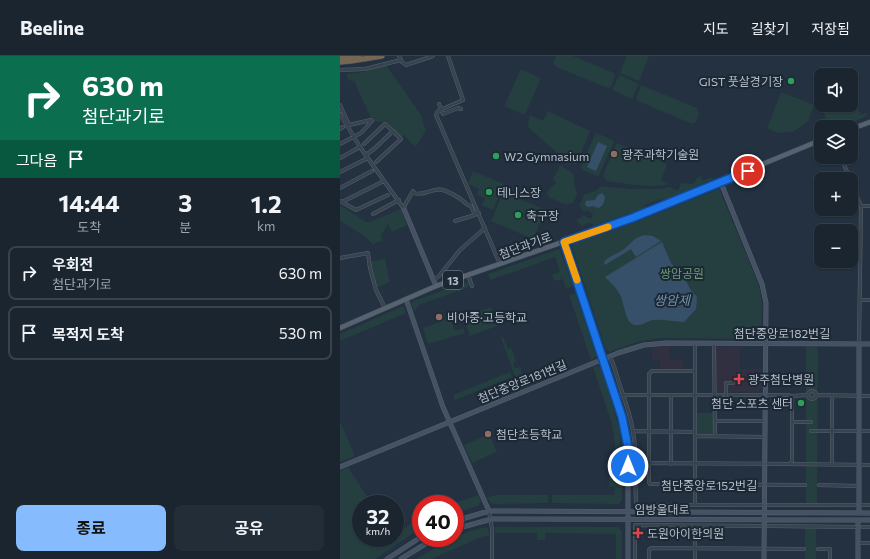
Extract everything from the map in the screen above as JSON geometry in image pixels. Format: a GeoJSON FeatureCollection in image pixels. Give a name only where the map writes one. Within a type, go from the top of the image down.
{"type":"FeatureCollection","features":[{"type":"Feature","properties":{"kind":"highway"},"geometry":{"type":"LineString","coordinates":[[340,58],[359,56]]}},
{"type":"Feature","properties":{"kind":"highway"},"geometry":{"type":"LineString","coordinates":[[340,62],[381,58]]}},
{"type":"Feature","properties":{"kind":"main road"},"geometry":{"type":"LineString","coordinates":[[858,126],[870,122]]}},
{"type":"Feature","properties":{"kind":"main road","name":"첨단과기로"},"geometry":{"type":"LineString","coordinates":[[340,328],[436,286],[632,218],[721,183],[814,143]]}},
{"type":"Feature","properties":{"kind":"street"},"geometry":{"type":"LineString","coordinates":[[399,56],[404,64],[410,65],[433,56]]}},
{"type":"Feature","properties":{"kind":"street"},"geometry":{"type":"LineString","coordinates":[[448,56],[463,100],[441,109],[437,112],[436,116],[500,264]]}},
{"type":"Feature","properties":{"kind":"street"},"geometry":{"type":"LineString","coordinates":[[381,58],[384,64]]}},
{"type":"Feature","properties":{"kind":"street"},"geometry":{"type":"LineString","coordinates":[[340,70],[365,69],[401,60]]}},
{"type":"Feature","properties":{"kind":"street"},"geometry":{"type":"LineString","coordinates":[[439,104],[443,114],[458,108],[461,109]]}},
{"type":"Feature","properties":{"kind":"street"},"geometry":{"type":"LineString","coordinates":[[340,105],[349,125],[371,121],[361,133],[340,144]]}},
{"type":"Feature","properties":{"kind":"street"},"geometry":{"type":"LineString","coordinates":[[340,114],[353,137],[399,200],[436,286]]}},
{"type":"Feature","properties":{"kind":"street"},"geometry":{"type":"LineString","coordinates":[[364,144],[385,124],[401,139],[376,162]]}},
{"type":"Feature","properties":{"kind":"street"},"geometry":{"type":"LineString","coordinates":[[340,172],[364,160],[367,157],[367,154],[392,131]]}},
{"type":"Feature","properties":{"kind":"street"},"geometry":{"type":"LineString","coordinates":[[340,158],[360,147]]}},
{"type":"Feature","properties":{"kind":"street"},"geometry":{"type":"LineString","coordinates":[[340,188],[372,171]]}},
{"type":"Feature","properties":{"kind":"street"},"geometry":{"type":"LineString","coordinates":[[341,201],[384,181]]}},
{"type":"Feature","properties":{"kind":"street"},"geometry":{"type":"LineString","coordinates":[[721,183],[762,284],[766,302],[764,559]]}},
{"type":"Feature","properties":{"kind":"street"},"geometry":{"type":"LineString","coordinates":[[404,209],[413,190],[415,194],[420,194]]}},
{"type":"Feature","properties":{"kind":"street"},"geometry":{"type":"LineString","coordinates":[[408,201],[420,194],[442,190],[471,206],[474,213]]}},
{"type":"Feature","properties":{"kind":"street"},"geometry":{"type":"LineString","coordinates":[[341,201],[356,210],[388,195]]}},
{"type":"Feature","properties":{"kind":"street"},"geometry":{"type":"LineString","coordinates":[[858,199],[861,206],[858,513]]}},
{"type":"Feature","properties":{"kind":"street"},"geometry":{"type":"LineString","coordinates":[[373,214],[399,200]]}},
{"type":"Feature","properties":{"kind":"street"},"geometry":{"type":"LineString","coordinates":[[861,206],[870,206]]}},
{"type":"Feature","properties":{"kind":"street"},"geometry":{"type":"LineString","coordinates":[[455,221],[475,215],[474,213],[479,213]]}},
{"type":"Feature","properties":{"kind":"street"},"geometry":{"type":"LineString","coordinates":[[480,225],[484,229]]}},
{"type":"Feature","properties":{"kind":"street"},"geometry":{"type":"LineString","coordinates":[[434,280],[460,250],[484,229]]}},
{"type":"Feature","properties":{"kind":"street"},"geometry":{"type":"LineString","coordinates":[[564,242],[615,395],[625,431],[628,447],[628,559]]}},
{"type":"Feature","properties":{"kind":"street"},"geometry":{"type":"LineString","coordinates":[[340,258],[368,253],[373,281],[385,308]]}},
{"type":"Feature","properties":{"kind":"street"},"geometry":{"type":"LineString","coordinates":[[468,275],[472,286]]}},
{"type":"Feature","properties":{"kind":"street"},"geometry":{"type":"LineString","coordinates":[[406,299],[450,422],[492,519],[492,559]]}},
{"type":"Feature","properties":{"kind":"street"},"geometry":{"type":"LineString","coordinates":[[860,300],[870,300]]}},
{"type":"Feature","properties":{"kind":"street","name":"첨단중앙로182번길"},"geometry":{"type":"LineString","coordinates":[[603,360],[629,349],[644,345],[662,343],[870,344]]}},
{"type":"Feature","properties":{"kind":"street"},"geometry":{"type":"LineString","coordinates":[[695,343],[695,395]]}},
{"type":"Feature","properties":{"kind":"street"},"geometry":{"type":"LineString","coordinates":[[714,343],[715,436]]}},
{"type":"Feature","properties":{"kind":"street"},"geometry":{"type":"LineString","coordinates":[[611,359],[634,431],[636,504],[762,505]]}},
{"type":"Feature","properties":{"kind":"street","name":"첨단중앙로181번길"},"geometry":{"type":"LineString","coordinates":[[340,467],[603,360]]}},
{"type":"Feature","properties":{"kind":"street","name":"첨단중앙로152번길"},"geometry":{"type":"LineString","coordinates":[[695,372],[650,372],[650,484],[805,485]]}},
{"type":"Feature","properties":{"kind":"street"},"geometry":{"type":"LineString","coordinates":[[726,398],[726,383],[734,383]]}},
{"type":"Feature","properties":{"kind":"street"},"geometry":{"type":"LineString","coordinates":[[808,395],[808,392],[811,390],[815,391],[816,395]]}},
{"type":"Feature","properties":{"kind":"street"},"geometry":{"type":"LineString","coordinates":[[615,395],[808,395],[809,398],[812,399],[816,395],[870,396]]}},
{"type":"Feature","properties":{"kind":"street","name":"첨단중앙로152번길"},"geometry":{"type":"LineString","coordinates":[[671,395],[671,464]]}},
{"type":"Feature","properties":{"kind":"street","name":"첨단중앙로152번길"},"geometry":{"type":"LineString","coordinates":[[695,395],[695,464]]}},
{"type":"Feature","properties":{"kind":"street"},"geometry":{"type":"LineString","coordinates":[[789,464],[792,461],[791,396]]}},
{"type":"Feature","properties":{"kind":"street"},"geometry":{"type":"LineString","coordinates":[[832,396],[832,464]]}},
{"type":"Feature","properties":{"kind":"street"},"geometry":{"type":"LineString","coordinates":[[715,420],[765,421]]}},
{"type":"Feature","properties":{"kind":"street"},"geometry":{"type":"LineString","coordinates":[[792,422],[811,422]]}},
{"type":"Feature","properties":{"kind":"street"},"geometry":{"type":"LineString","coordinates":[[634,431],[695,432]]}},
{"type":"Feature","properties":{"kind":"street"},"geometry":{"type":"LineString","coordinates":[[811,431],[870,431]]}},
{"type":"Feature","properties":{"kind":"street"},"geometry":{"type":"LineString","coordinates":[[695,436],[765,437]]}},
{"type":"Feature","properties":{"kind":"street","name":"첨단중앙로152번길"},"geometry":{"type":"LineString","coordinates":[[628,463],[870,465]]}},
{"type":"Feature","properties":{"kind":"street"},"geometry":{"type":"LineString","coordinates":[[695,464],[695,505]]}},
{"type":"Feature","properties":{"kind":"street"},"geometry":{"type":"LineString","coordinates":[[819,485],[858,486]]}},
{"type":"Feature","properties":{"kind":"street"},"geometry":{"type":"LineString","coordinates":[[768,505],[855,505]]}},
{"type":"Feature","properties":{"kind":"street"},"geometry":{"type":"LineString","coordinates":[[862,505],[870,505]]}},
{"type":"Feature","properties":{"kind":"street","name":"임방울대로"},"geometry":{"type":"LineString","coordinates":[[464,518],[489,511],[870,512]]}},
{"type":"Feature","properties":{"kind":"street"},"geometry":{"type":"LineString","coordinates":[[511,511],[507,514],[508,518],[511,518]]}},
{"type":"Feature","properties":{"kind":"street"},"geometry":{"type":"LineString","coordinates":[[602,511],[606,512],[607,515],[605,518],[602,518]]}},
{"type":"Feature","properties":{"kind":"street"},"geometry":{"type":"LineString","coordinates":[[650,511],[645,515],[650,519]]}},
{"type":"Feature","properties":{"kind":"street","name":"임방울대로"},"geometry":{"type":"LineString","coordinates":[[464,527],[492,519],[511,518],[870,520]]}},
{"type":"Feature","properties":{"kind":"street"},"geometry":{"type":"LineString","coordinates":[[858,520],[858,559]]}},
{"type":"Feature","properties":{"kind":"street"},"geometry":{"type":"LineString","coordinates":[[635,559],[635,526],[761,526]]}},
{"type":"Feature","properties":{"kind":"street"},"geometry":{"type":"LineString","coordinates":[[695,526],[695,559]]}},
{"type":"Feature","properties":{"kind":"street"},"geometry":{"type":"LineString","coordinates":[[768,526],[855,527]]}},
{"type":"Feature","properties":{"kind":"street"},"geometry":{"type":"LineString","coordinates":[[862,527],[870,527]]}},
{"type":"Feature","properties":{"kind":"street"},"geometry":{"type":"LineString","coordinates":[[388,559],[412,543]]}},
{"type":"Feature","properties":{"kind":"street"},"geometry":{"type":"LineString","coordinates":[[858,543],[870,543]]}},
{"type":"Feature","properties":{"kind":"street"},"geometry":{"type":"LineString","coordinates":[[401,559],[420,547]]}},
{"type":"Feature","properties":{"kind":"street"},"geometry":{"type":"LineString","coordinates":[[649,559],[649,550],[651,548],[804,549]]}},
{"type":"Feature","properties":{"kind":"street"},"geometry":{"type":"LineString","coordinates":[[818,549],[830,549],[830,559]]}},
{"type":"Feature","properties":{"kind":"shaded area"},"geometry":{"type":"Polygon","coordinates":[[[652,346],[669,346],[669,360],[683,360],[683,369],[660,369],[660,360],[652,360],[652,346]]]}},
{"type":"Feature","properties":{"kind":"shaded area","name":"광주첨단병원"},"geometry":{"type":"Polygon","coordinates":[[[716,347],[740,347],[740,369],[762,369],[762,389],[758,392],[718,392],[716,390],[716,347]]]}},
{"type":"Feature","properties":{"kind":"green space"},"geometry":{"type":"Polygon","coordinates":[[[556,56],[573,56],[614,73],[615,77],[611,87],[608,88],[556,67],[553,63],[556,56]]]}},
{"type":"Feature","properties":{"kind":"green space"},"geometry":{"type":"Polygon","coordinates":[[[627,56],[649,56],[639,81],[620,73],[627,56]]]}},
{"type":"Feature","properties":{"kind":"green space"},"geometry":{"type":"Polygon","coordinates":[[[386,65],[421,115],[426,131],[415,147],[404,135],[402,137],[388,123],[372,121],[354,81],[349,80],[347,77],[347,74],[364,72],[386,65]]]}},
{"type":"Feature","properties":{"kind":"green space"},"geometry":{"type":"Polygon","coordinates":[[[521,69],[541,78],[525,115],[504,106],[521,69]]]}},
{"type":"Feature","properties":{"kind":"green space"},"geometry":{"type":"Polygon","coordinates":[[[619,75],[639,84],[632,99],[612,90],[619,75]]]}},
{"type":"Feature","properties":{"kind":"green space"},"geometry":{"type":"Polygon","coordinates":[[[641,85],[697,108],[699,113],[696,122],[692,124],[638,101],[636,99],[641,85]]]}},
{"type":"Feature","properties":{"kind":"green space"},"geometry":{"type":"Polygon","coordinates":[[[781,92],[814,105],[808,121],[793,132],[778,133],[767,128],[781,92]]]}},
{"type":"Feature","properties":{"kind":"green space"},"geometry":{"type":"Polygon","coordinates":[[[858,108],[860,113],[859,115],[866,113],[867,116],[858,120],[827,120],[823,112],[858,112],[858,108]]]}},
{"type":"Feature","properties":{"kind":"green space"},"geometry":{"type":"Polygon","coordinates":[[[548,111],[590,131],[576,165],[556,152],[529,128],[528,123],[530,115],[543,121],[548,111]]]}},
{"type":"Feature","properties":{"kind":"green space"},"geometry":{"type":"Polygon","coordinates":[[[597,133],[614,142],[599,175],[597,176],[583,170],[581,167],[595,134],[597,133]]]}},
{"type":"Feature","properties":{"kind":"green space"},"geometry":{"type":"Polygon","coordinates":[[[617,143],[667,164],[661,181],[668,184],[645,186],[606,181],[603,175],[617,143]]]}},
{"type":"Feature","properties":{"kind":"green space"},"geometry":{"type":"Polygon","coordinates":[[[560,165],[574,174],[574,183],[577,194],[573,203],[567,205],[550,198],[547,194],[550,187],[556,183],[553,179],[560,165]]]}},
{"type":"Feature","properties":{"kind":"green space","name":"테니스장"},"geometry":{"type":"Polygon","coordinates":[[[473,171],[504,184],[493,210],[482,205],[485,198],[477,195],[479,189],[468,184],[473,171]]]}},
{"type":"Feature","properties":{"kind":"green space"},"geometry":{"type":"Polygon","coordinates":[[[701,176],[703,181],[712,177],[713,179],[664,200],[662,199],[645,205],[644,208],[593,226],[593,224],[589,223],[582,226],[577,222],[577,219],[580,219],[582,215],[591,219],[593,213],[586,210],[586,212],[579,206],[584,195],[597,190],[601,186],[630,189],[661,189],[669,187],[678,191],[681,183],[693,184],[697,178],[701,176]]]}},
{"type":"Feature","properties":{"kind":"green space","name":"쌍암공원"},"geometry":{"type":"Polygon","coordinates":[[[719,189],[759,285],[762,303],[761,337],[758,339],[660,338],[637,342],[610,352],[606,350],[572,247],[573,244],[634,223],[719,189]]]}},
{"type":"Feature","properties":{"kind":"green space","name":"축구장"},"geometry":{"type":"Polygon","coordinates":[[[503,192],[546,210],[533,239],[491,221],[503,192]]]}},
{"type":"Feature","properties":{"kind":"green space"},"geometry":{"type":"Polygon","coordinates":[[[340,205],[366,222],[401,209],[407,225],[392,232],[388,224],[381,235],[382,241],[376,242],[374,245],[363,235],[340,221],[340,205]]]}},
{"type":"Feature","properties":{"kind":"green space"},"geometry":{"type":"Polygon","coordinates":[[[559,249],[573,286],[566,288],[555,257],[490,280],[488,274],[559,249]]]}},
{"type":"Feature","properties":{"kind":"green space"},"geometry":{"type":"Polygon","coordinates":[[[385,259],[390,282],[376,288],[371,269],[371,261],[385,259]]]}},
{"type":"Feature","properties":{"kind":"green space"},"geometry":{"type":"Polygon","coordinates":[[[560,272],[562,279],[554,281],[552,275],[560,272]]]}},
{"type":"Feature","properties":{"kind":"green space"},"geometry":{"type":"Polygon","coordinates":[[[468,282],[469,287],[419,305],[414,312],[411,304],[413,301],[468,282]]]}},
{"type":"Feature","properties":{"kind":"green space"},"geometry":{"type":"Polygon","coordinates":[[[575,293],[596,355],[595,358],[591,360],[569,295],[575,293]]]}},
{"type":"Feature","properties":{"kind":"green space"},"geometry":{"type":"Polygon","coordinates":[[[404,307],[406,313],[340,341],[340,334],[404,307]]]}},
{"type":"Feature","properties":{"kind":"green space"},"geometry":{"type":"Polygon","coordinates":[[[491,307],[497,326],[470,336],[463,317],[491,307]]]}},
{"type":"Feature","properties":{"kind":"green space"},"geometry":{"type":"Polygon","coordinates":[[[450,318],[455,331],[463,328],[465,333],[428,344],[423,328],[450,318]]]}},
{"type":"Feature","properties":{"kind":"green space"},"geometry":{"type":"Polygon","coordinates":[[[503,337],[508,349],[511,348],[516,361],[513,363],[515,368],[520,367],[522,375],[517,378],[520,385],[542,378],[543,380],[520,390],[501,338],[503,337]]]}},
{"type":"Feature","properties":{"kind":"green space"},"geometry":{"type":"Polygon","coordinates":[[[806,347],[818,347],[817,503],[806,503],[806,347]]]}},
{"type":"Feature","properties":{"kind":"green space"},"geometry":{"type":"Polygon","coordinates":[[[593,367],[601,367],[620,431],[622,464],[616,464],[612,424],[593,367]]]}},
{"type":"Feature","properties":{"kind":"green space"},"geometry":{"type":"Polygon","coordinates":[[[510,372],[512,377],[455,400],[453,395],[510,372]]]}},
{"type":"Feature","properties":{"kind":"green space"},"geometry":{"type":"Polygon","coordinates":[[[697,413],[714,413],[714,433],[712,435],[698,435],[697,413]]]}},
{"type":"Feature","properties":{"kind":"green space"},"geometry":{"type":"Polygon","coordinates":[[[341,423],[355,456],[340,462],[340,424],[341,423]]]}},
{"type":"Feature","properties":{"kind":"green space"},"geometry":{"type":"Polygon","coordinates":[[[489,434],[497,452],[472,463],[464,445],[489,434]]]}},
{"type":"Feature","properties":{"kind":"green space"},"geometry":{"type":"Polygon","coordinates":[[[348,467],[366,495],[352,495],[352,547],[393,547],[375,559],[340,559],[340,471],[348,467]]]}},
{"type":"Feature","properties":{"kind":"green space"},"geometry":{"type":"Polygon","coordinates":[[[616,469],[622,469],[622,500],[619,504],[552,503],[552,495],[614,495],[615,487],[609,487],[609,477],[615,477],[616,469]]]}},
{"type":"Feature","properties":{"kind":"green space"},"geometry":{"type":"Polygon","coordinates":[[[479,495],[481,501],[478,506],[464,510],[464,500],[479,495]]]}},
{"type":"Feature","properties":{"kind":"green space"},"geometry":{"type":"Polygon","coordinates":[[[497,495],[548,495],[548,503],[492,504],[487,497],[497,495]]]}},
{"type":"Feature","properties":{"kind":"green space"},"geometry":{"type":"Polygon","coordinates":[[[412,523],[412,534],[404,539],[404,529],[412,523]]]}},
{"type":"Feature","properties":{"kind":"green space"},"geometry":{"type":"Polygon","coordinates":[[[486,527],[489,530],[489,536],[484,536],[464,545],[464,534],[486,527]]]}},
{"type":"Feature","properties":{"kind":"green space"},"geometry":{"type":"Polygon","coordinates":[[[495,527],[618,527],[622,531],[622,559],[616,559],[616,534],[545,533],[545,540],[537,540],[537,533],[495,533],[495,527]]]}},
{"type":"Feature","properties":{"kind":"green space"},"geometry":{"type":"Polygon","coordinates":[[[805,529],[816,529],[816,559],[805,559],[805,529]]]}},
{"type":"Feature","properties":{"kind":"green space"},"geometry":{"type":"Polygon","coordinates":[[[437,547],[459,547],[431,559],[416,559],[437,547]]]}},
{"type":"Feature","properties":{"kind":"water"},"geometry":{"type":"Polygon","coordinates":[[[598,142],[607,146],[596,171],[587,167],[598,142]]]}},
{"type":"Feature","properties":{"kind":"water"},"geometry":{"type":"Polygon","coordinates":[[[602,193],[605,197],[601,207],[588,207],[585,205],[586,201],[595,200],[598,195],[602,193]]]}},
{"type":"Feature","properties":{"kind":"water"},"geometry":{"type":"Polygon","coordinates":[[[645,235],[653,236],[661,241],[636,257],[631,249],[605,265],[604,262],[608,258],[624,249],[637,238],[645,235]]]}},
{"type":"Feature","properties":{"kind":"water","name":"쌍암제"},"geometry":{"type":"Polygon","coordinates":[[[662,242],[671,263],[685,279],[690,289],[697,297],[696,309],[684,322],[653,320],[640,325],[635,325],[631,323],[625,312],[618,291],[605,277],[662,242]]]}},
{"type":"Feature","properties":{"kind":"slow traffic"},"geometry":{"type":"LineString","coordinates":[[577,280],[564,242],[608,227]]}},
{"type":"Feature","properties":{"kind":"place","name":"GIST 풋살경기장"},"geometry":{"type":"Point","coordinates":[791,81]}},
{"type":"Feature","properties":{"kind":"place","name":"광주과학기술원"},"geometry":{"type":"Point","coordinates":[614,154]}},
{"type":"Feature","properties":{"kind":"place","name":"W2 Gymnasium"},"geometry":{"type":"Point","coordinates":[496,156]}},
{"type":"Feature","properties":{"kind":"place","name":"테니스장"},"geometry":{"type":"Point","coordinates":[489,192]}},
{"type":"Feature","properties":{"kind":"place","name":"축구장"},"geometry":{"type":"Point","coordinates":[518,215]}},
{"type":"Feature","properties":{"kind":"place","name":"비아중·고등학교"},"geometry":{"type":"Point","coordinates":[439,317]}},
{"type":"Feature","properties":{"kind":"place","name":"광주첨단병원"},"geometry":{"type":"Point","coordinates":[739,379]}},
{"type":"Feature","properties":{"kind":"place","name":"첨단 스포츠 센터"},"geometry":{"type":"Point","coordinates":[801,403]}},
{"type":"Feature","properties":{"kind":"place","name":"첨단초등학교"},"geometry":{"type":"Point","coordinates":[488,434]}},
{"type":"Feature","properties":{"kind":"place","name":"도원아이한의원"},"geometry":{"type":"Point","coordinates":[638,533]}},
{"type":"Feature","properties":{"kind":"route"},"geometry":{"type":"LineString","coordinates":[[628,466],[628,447],[622,417],[564,242],[632,218],[748,171]]}}]}
